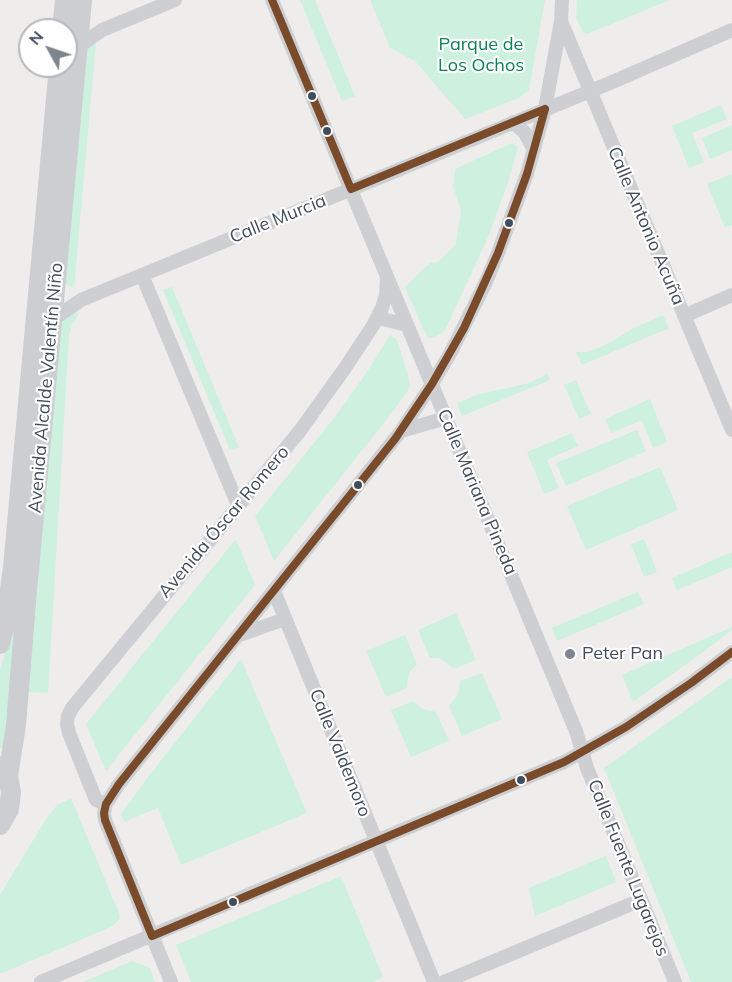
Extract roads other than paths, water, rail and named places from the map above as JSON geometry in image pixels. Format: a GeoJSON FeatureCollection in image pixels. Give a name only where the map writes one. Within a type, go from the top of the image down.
{"type":"FeatureCollection","features":[{"type":"Feature","properties":{"kind":"main road"},"geometry":{"type":"LineString","coordinates":[[68,18],[76,3]]}},
{"type":"Feature","properties":{"kind":"main road","name":"Avenida Alcalde Valentín Niño"},"geometry":{"type":"LineString","coordinates":[[76,3],[77,18]]}},
{"type":"Feature","properties":{"kind":"main road","name":"Avenida Alcalde Valentín Niño"},"geometry":{"type":"LineString","coordinates":[[0,644],[6,619],[16,532],[58,78]]}},
{"type":"Feature","properties":{"kind":"main road","name":"Avenida Alcalde Valentín Niño"},"geometry":{"type":"LineString","coordinates":[[0,825],[9,808],[11,792],[4,769],[15,725],[75,78]]}},
{"type":"Feature","properties":{"kind":"street"},"geometry":{"type":"LineString","coordinates":[[78,47],[102,30],[175,0]]}},
{"type":"Feature","properties":{"kind":"street","name":"Calle Mariana Pineda"},"geometry":{"type":"LineString","coordinates":[[272,0],[583,752]]}},
{"type":"Feature","properties":{"kind":"street"},"geometry":{"type":"LineString","coordinates":[[171,982],[105,820],[106,804],[119,784],[401,432],[464,328],[486,282],[527,174],[545,109],[561,21],[562,0]]}},
{"type":"Feature","properties":{"kind":"street"},"geometry":{"type":"LineString","coordinates":[[76,3],[102,30]]}},
{"type":"Feature","properties":{"kind":"street","name":"Calle Antonio Acuña"},"geometry":{"type":"LineString","coordinates":[[561,21],[732,430]]}},
{"type":"Feature","properties":{"kind":"street","name":"Calle Murcia"},"geometry":{"type":"LineString","coordinates":[[52,320],[76,302],[590,91],[732,30]]}},
{"type":"Feature","properties":{"kind":"street"},"geometry":{"type":"LineString","coordinates":[[513,122],[525,133],[534,150]]}},
{"type":"Feature","properties":{"kind":"street"},"geometry":{"type":"LineString","coordinates":[[142,275],[238,505]]}},
{"type":"Feature","properties":{"kind":"street","name":"Avenida Óscar Romero"},"geometry":{"type":"LineString","coordinates":[[380,317],[386,295],[387,277]]}},
{"type":"Feature","properties":{"kind":"street"},"geometry":{"type":"LineString","coordinates":[[55,283],[76,302]]}},
{"type":"Feature","properties":{"kind":"street"},"geometry":{"type":"LineString","coordinates":[[684,316],[732,295]]}},
{"type":"Feature","properties":{"kind":"street","name":"Avenida Óscar Romero"},"geometry":{"type":"LineString","coordinates":[[90,785],[69,733],[67,724],[72,708],[299,432],[380,317],[398,302]]}},
{"type":"Feature","properties":{"kind":"street"},"geometry":{"type":"LineString","coordinates":[[380,317],[407,325]]}},
{"type":"Feature","properties":{"kind":"street"},"geometry":{"type":"LineString","coordinates":[[401,432],[446,418]]}},
{"type":"Feature","properties":{"kind":"street","name":"Calle Valdemoro"},"geometry":{"type":"LineString","coordinates":[[274,591],[434,982]]}},
{"type":"Feature","properties":{"kind":"street"},"geometry":{"type":"LineString","coordinates":[[237,636],[285,619]]}},
{"type":"Feature","properties":{"kind":"street"},"geometry":{"type":"LineString","coordinates":[[41,982],[583,752],[626,727],[732,652]]}},
{"type":"Feature","properties":{"kind":"street","name":"Calle Fuente Lugarejos"},"geometry":{"type":"LineString","coordinates":[[583,752],[587,768],[675,982]]}},
{"type":"Feature","properties":{"kind":"street"},"geometry":{"type":"LineString","coordinates":[[106,804],[96,800],[90,785],[119,784]]}},
{"type":"Feature","properties":{"kind":"street"},"geometry":{"type":"LineString","coordinates":[[444,982],[640,900]]}},
{"type":"Feature","properties":{"kind":"place","name":"Peter Pan"},"geometry":{"type":"Point","coordinates":[570,654]}},
{"type":"Feature","properties":{"kind":"park label","name":"Parque de Los Ochos"},"geometry":{"type":"Point","coordinates":[481,55]}}]}
